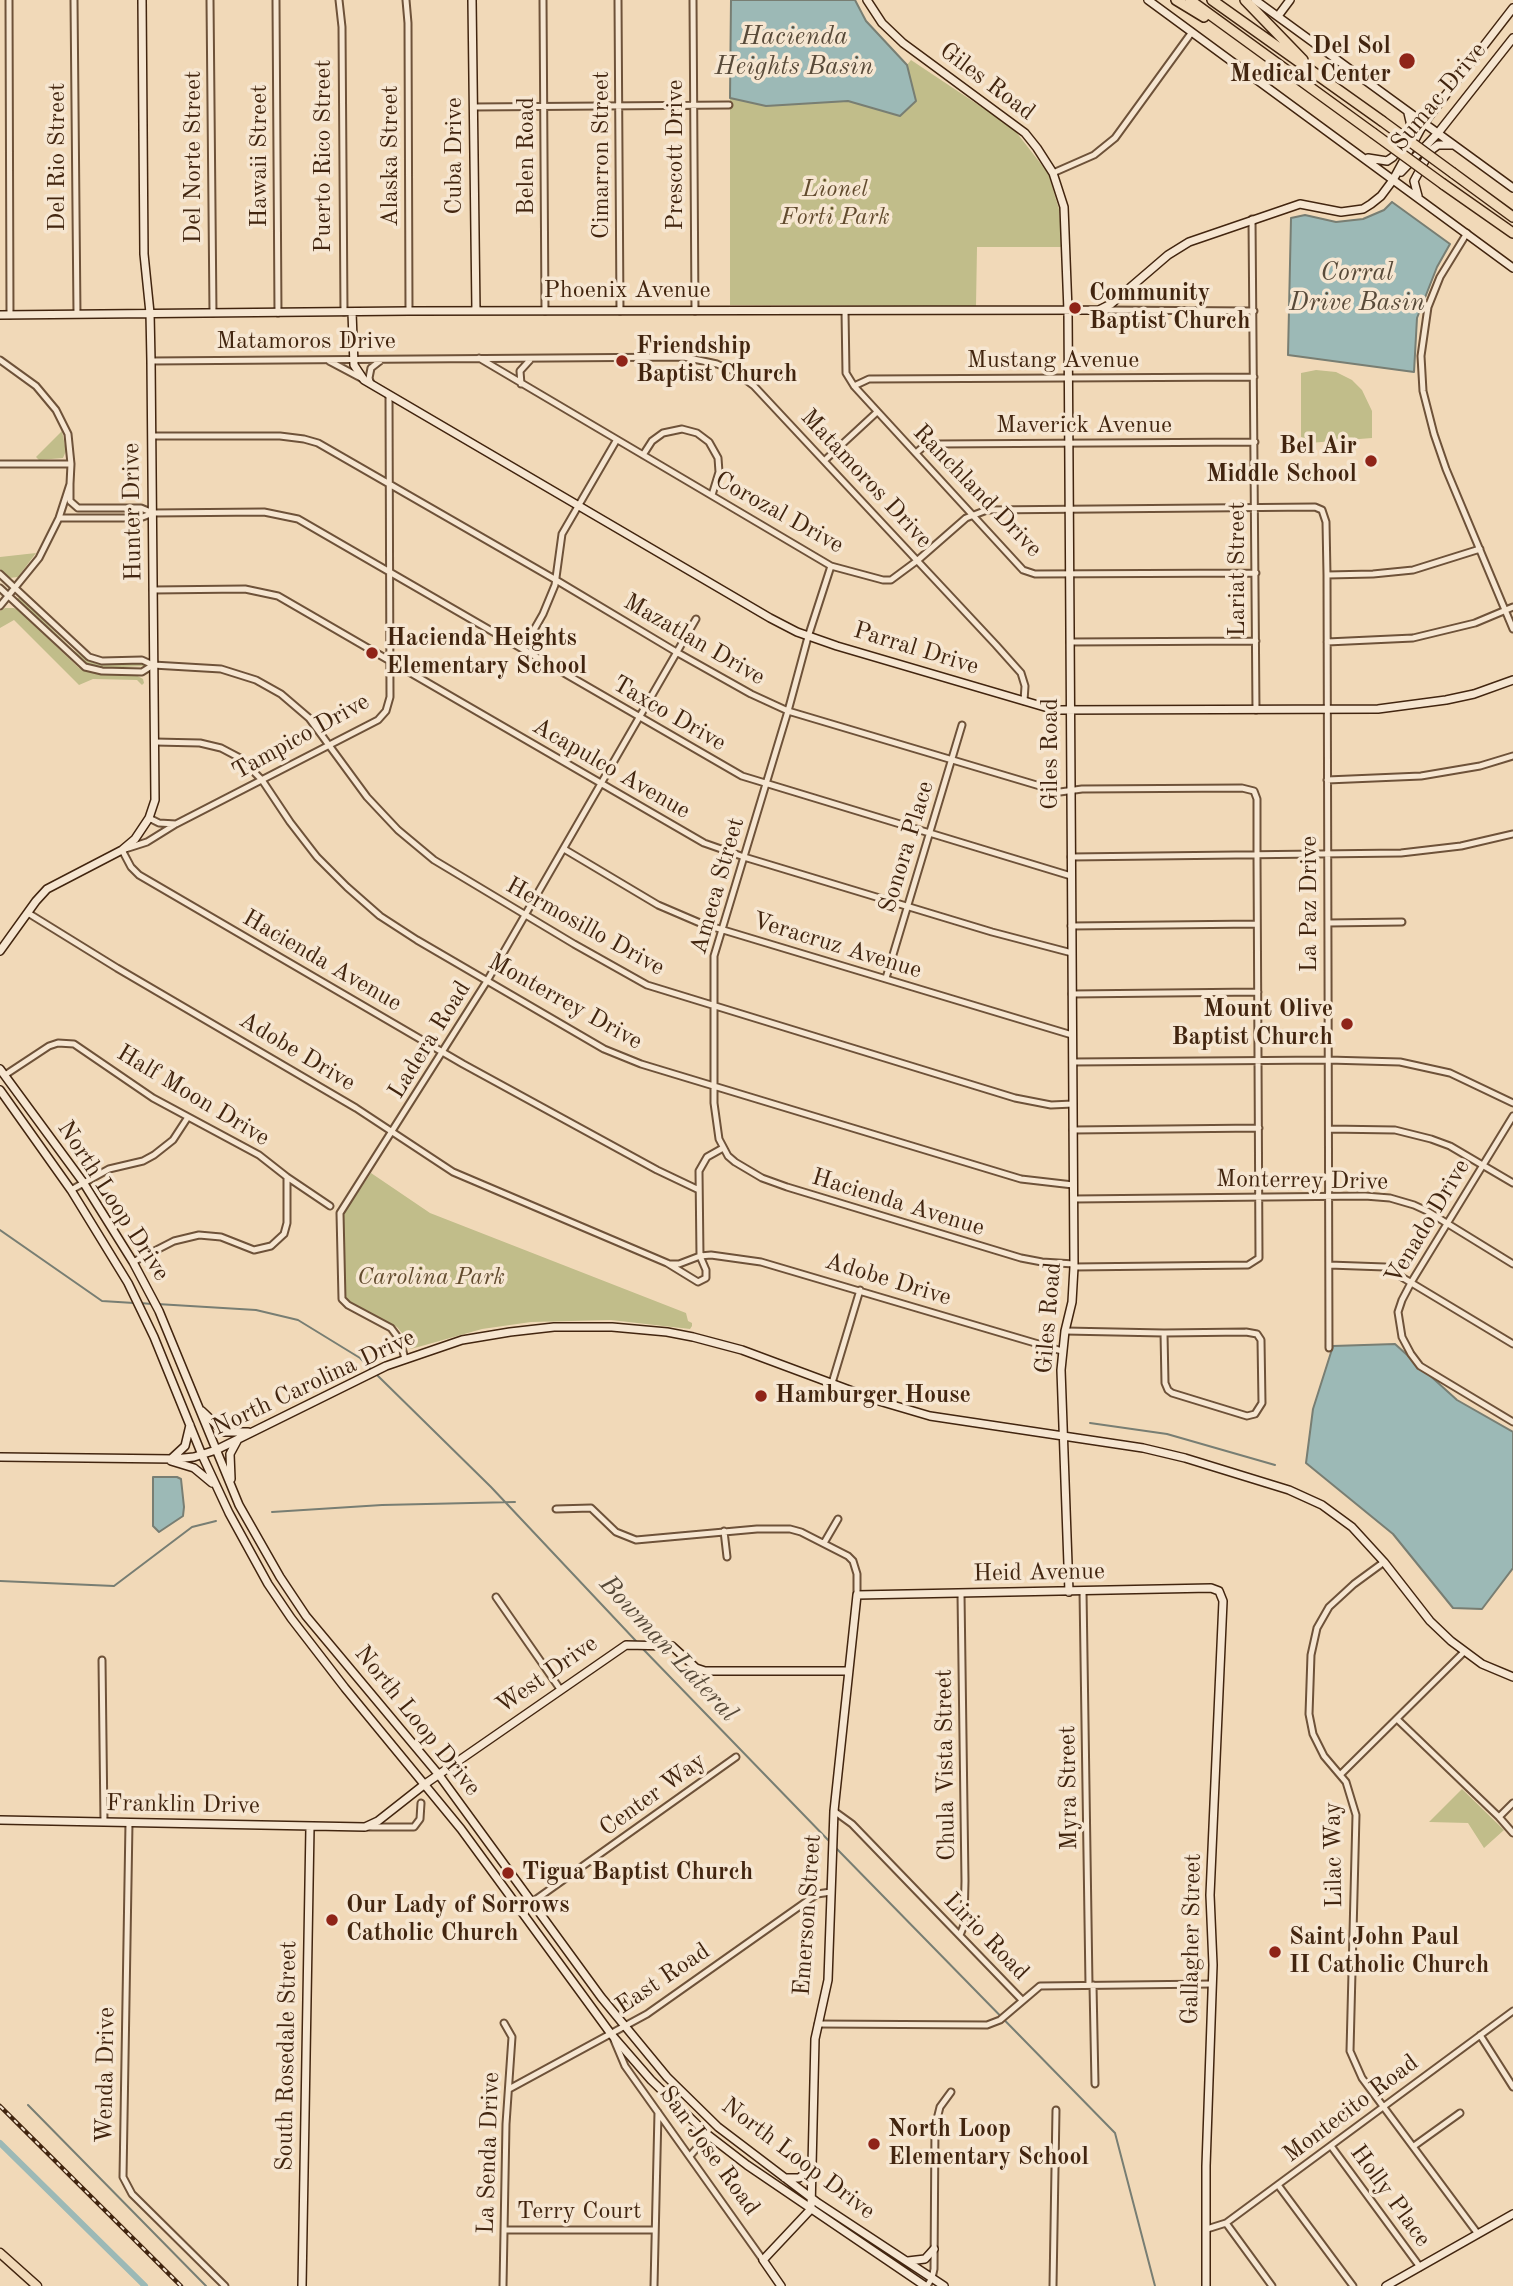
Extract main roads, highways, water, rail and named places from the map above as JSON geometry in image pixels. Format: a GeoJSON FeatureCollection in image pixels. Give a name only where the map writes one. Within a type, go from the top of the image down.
{"type":"FeatureCollection","features":[{"type":"Feature","properties":{"kind":"highway"},"geometry":{"type":"LineString","coordinates":[[1175,0],[1244,41]]}},
{"type":"Feature","properties":{"kind":"highway"},"geometry":{"type":"LineString","coordinates":[[1190,0],[1513,233]]}},
{"type":"Feature","properties":{"kind":"highway"},"geometry":{"type":"LineString","coordinates":[[1213,0],[1513,218]]}},
{"type":"Feature","properties":{"kind":"highway"},"geometry":{"type":"LineString","coordinates":[[1245,0],[1322,79]]}},
{"type":"Feature","properties":{"kind":"highway"},"geometry":{"type":"LineString","coordinates":[[1497,221],[1513,239]]}},
{"type":"Feature","properties":{"kind":"main road"},"geometry":{"type":"LineString","coordinates":[[0,2253],[37,2286]]}},
{"type":"Feature","properties":{"kind":"water","name":"Hacienda Heights Basin"},"geometry":{"type":"Polygon","coordinates":[[[731,0],[855,0],[866,21],[907,65],[916,101],[900,116],[848,101],[766,106],[730,98],[731,0]]]}},
{"type":"Feature","properties":{"kind":"water","name":"Corral Drive Basin"},"geometry":{"type":"Polygon","coordinates":[[[1392,202],[1450,244],[1437,267],[1417,318],[1414,372],[1288,355],[1291,218],[1305,215],[1336,222],[1363,219],[1384,210],[1392,202]]]}},
{"type":"Feature","properties":{"kind":"water"},"geometry":{"type":"Polygon","coordinates":[[[1395,1344],[1457,1400],[1513,1432],[1513,1568],[1482,1609],[1453,1608],[1393,1534],[1306,1463],[1313,1409],[1333,1346],[1395,1344]]]}},
{"type":"Feature","properties":{"kind":"water"},"geometry":{"type":"Polygon","coordinates":[[[153,1477],[181,1479],[183,1516],[159,1532],[153,1526],[153,1477]]]}},
{"type":"Feature","properties":{"kind":"waterway","name":"Bowman Lateral"},"geometry":{"type":"LineString","coordinates":[[0,1230],[102,1301],[134,1303]]}},
{"type":"Feature","properties":{"kind":"waterway","name":"Bowman Lateral"},"geometry":{"type":"LineString","coordinates":[[140,1303],[152,1304]]}},
{"type":"Feature","properties":{"kind":"waterway","name":"Bowman Lateral"},"geometry":{"type":"LineString","coordinates":[[157,1304],[256,1310],[298,1320],[360,1358],[373,1371]]}},
{"type":"Feature","properties":{"kind":"waterway","name":"Bowman Lateral"},"geometry":{"type":"LineString","coordinates":[[377,1375],[491,1487],[636,1641]]}},
{"type":"Feature","properties":{"kind":"waterway"},"geometry":{"type":"LineString","coordinates":[[1090,1423],[1167,1434],[1275,1465]]}},
{"type":"Feature","properties":{"kind":"waterway"},"geometry":{"type":"LineString","coordinates":[[272,1512],[382,1505],[515,1502]]}},
{"type":"Feature","properties":{"kind":"waterway"},"geometry":{"type":"LineString","coordinates":[[0,1581],[114,1586],[192,1527],[216,1521]]}},
{"type":"Feature","properties":{"kind":"waterway","name":"Bowman Lateral"},"geometry":{"type":"LineString","coordinates":[[642,1648],[831,1843]]}},
{"type":"Feature","properties":{"kind":"waterway","name":"Bowman Lateral"},"geometry":{"type":"LineString","coordinates":[[835,1847],[1115,2133],[1155,2286]]}},
{"type":"Feature","properties":{"kind":"waterway"},"geometry":{"type":"LineString","coordinates":[[28,2105],[206,2286]]}},
{"type":"Feature","properties":{"kind":"waterway"},"geometry":{"type":"LineString","coordinates":[[0,2143],[145,2286]]}},
{"type":"Feature","properties":{"kind":"railway"},"geometry":{"type":"LineString","coordinates":[[0,2106],[181,2286]]}},
{"type":"Feature","properties":{"kind":"place","name":"Del Sol Medical Center"},"geometry":{"type":"Point","coordinates":[1407,61]}},
{"type":"Feature","properties":{"kind":"place","name":"Community Baptist Church"},"geometry":{"type":"Point","coordinates":[1075,308]}},
{"type":"Feature","properties":{"kind":"place","name":"Friendship Baptist Church"},"geometry":{"type":"Point","coordinates":[622,361]}},
{"type":"Feature","properties":{"kind":"place","name":"Bel Air Middle School"},"geometry":{"type":"Point","coordinates":[1371,461]}},
{"type":"Feature","properties":{"kind":"place","name":"Hacienda Heights Elementary School"},"geometry":{"type":"Point","coordinates":[372,653]}},
{"type":"Feature","properties":{"kind":"place","name":"Mount Olive Baptist Church"},"geometry":{"type":"Point","coordinates":[1347,1024]}},
{"type":"Feature","properties":{"kind":"place","name":"Hamburger House"},"geometry":{"type":"Point","coordinates":[761,1396]}},
{"type":"Feature","properties":{"kind":"place","name":"Tigua Baptist Church"},"geometry":{"type":"Point","coordinates":[508,1873]}},
{"type":"Feature","properties":{"kind":"place","name":"Our Lady of Sorrows Catholic Church"},"geometry":{"type":"Point","coordinates":[332,1920]}},
{"type":"Feature","properties":{"kind":"place","name":"Saint John Paul II Catholic Church"},"geometry":{"type":"Point","coordinates":[1275,1952]}},
{"type":"Feature","properties":{"kind":"place","name":"North Loop Elementary School"},"geometry":{"type":"Point","coordinates":[874,2144]}},
{"type":"Feature","properties":{"kind":"park label","name":"Lionel Forti Park"},"geometry":{"type":"Point","coordinates":[835,204]}},
{"type":"Feature","properties":{"kind":"park label","name":"Carolina Park"},"geometry":{"type":"Point","coordinates":[431,1278]}}]}
